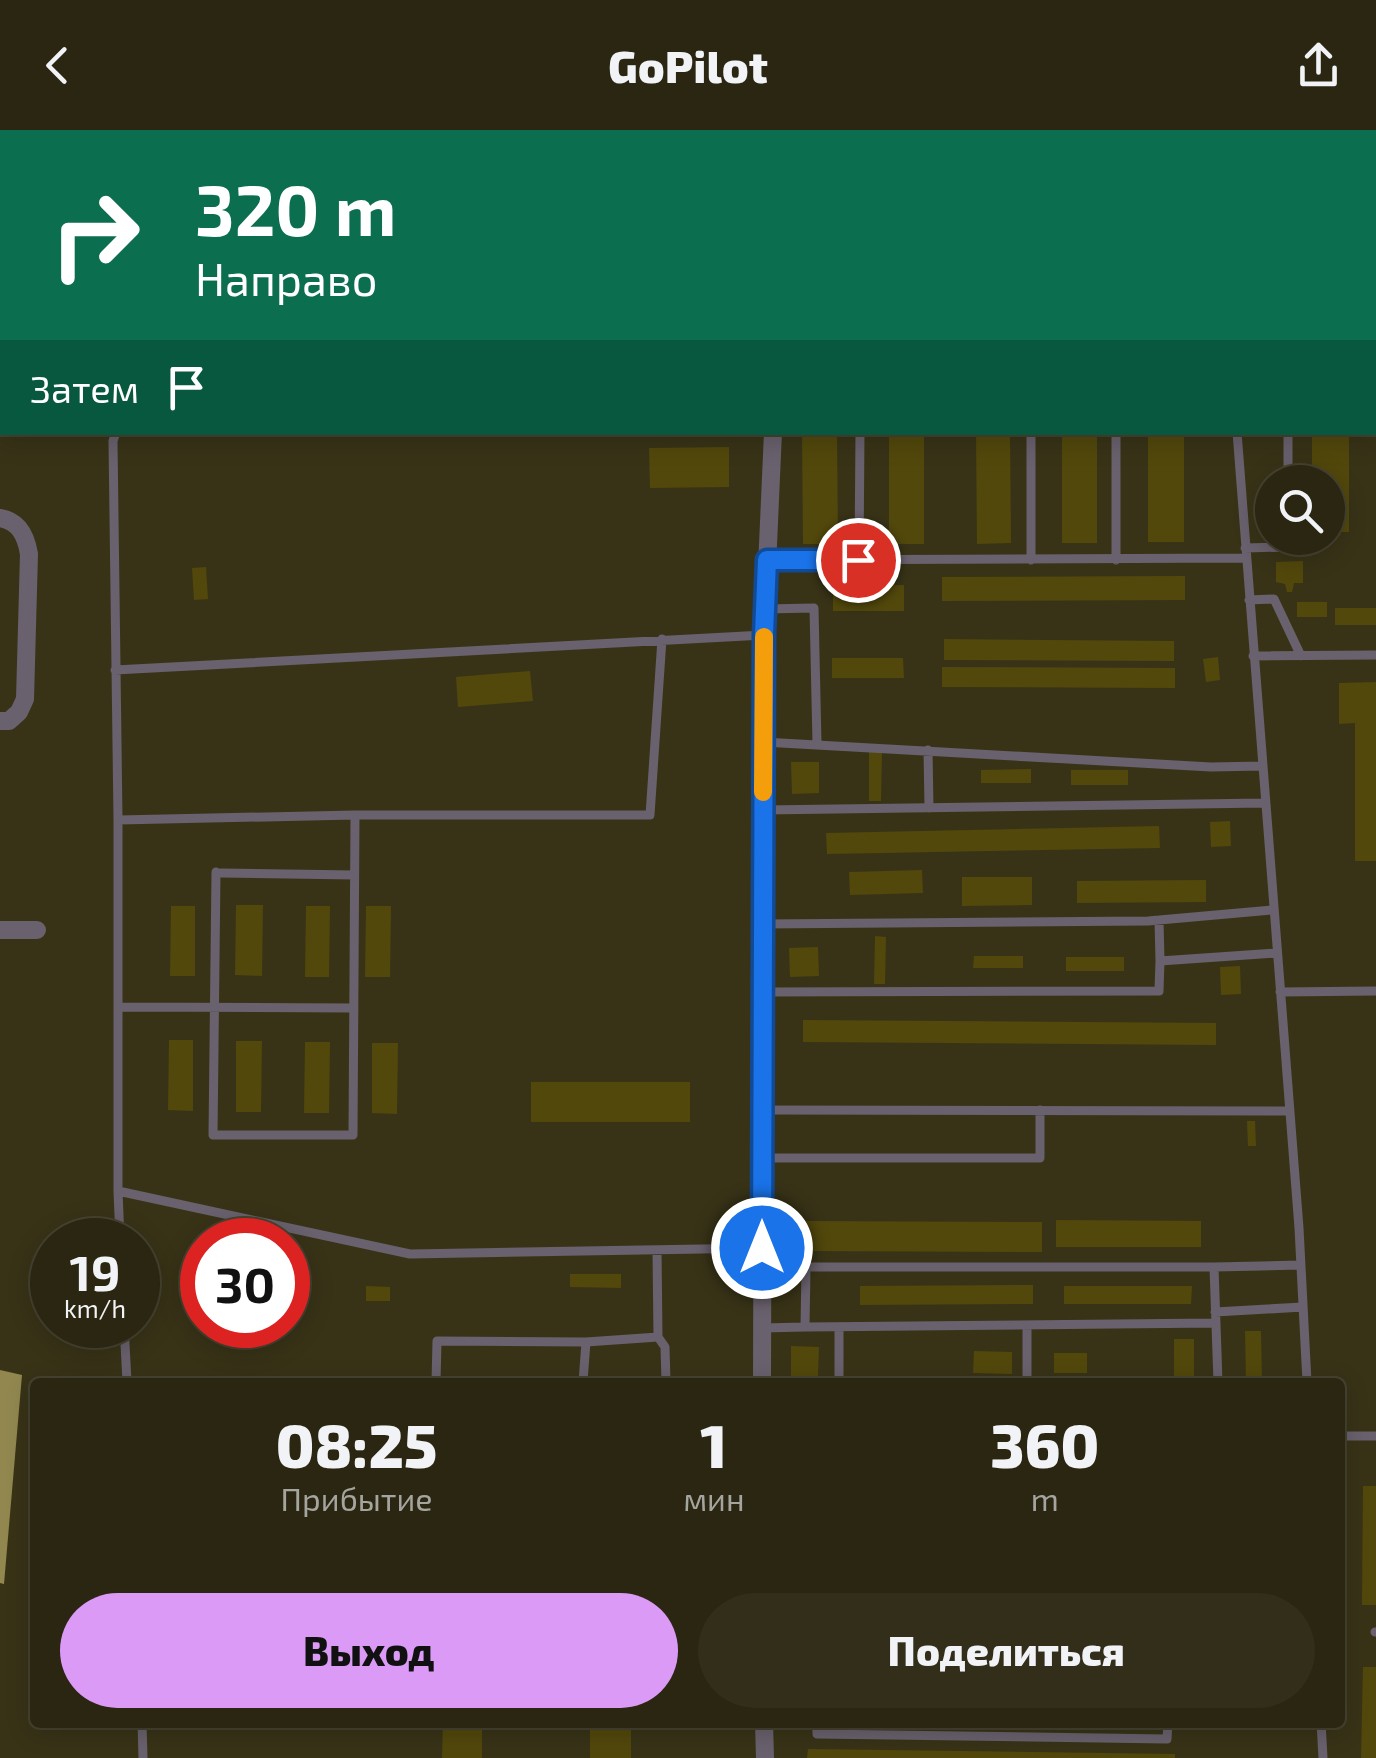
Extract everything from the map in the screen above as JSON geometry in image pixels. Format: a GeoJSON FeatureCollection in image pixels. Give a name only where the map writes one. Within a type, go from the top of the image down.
{"type":"FeatureCollection","features":[{"type":"Feature","properties":{"kind":"street"},"geometry":{"type":"LineString","coordinates":[[762,1378],[764,634],[773,435]]}},
{"type":"Feature","properties":{"kind":"street"},"geometry":{"type":"LineString","coordinates":[[3,518],[18,527],[26,538],[29,554],[25,698],[19,712],[5,721]]}},
{"type":"Feature","properties":{"kind":"street"},"geometry":{"type":"LineString","coordinates":[[0,930],[37,930]]}},
{"type":"Feature","properties":{"kind":"street"},"geometry":{"type":"LineString","coordinates":[[764,1728],[765,1758]]}},
{"type":"Feature","properties":{"kind":"lane"},"geometry":{"type":"LineString","coordinates":[[115,435],[119,1218]]}},
{"type":"Feature","properties":{"kind":"lane"},"geometry":{"type":"LineString","coordinates":[[858,560],[860,435]]}},
{"type":"Feature","properties":{"kind":"lane"},"geometry":{"type":"LineString","coordinates":[[1030,435],[1031,560]]}},
{"type":"Feature","properties":{"kind":"lane"},"geometry":{"type":"LineString","coordinates":[[1116,435],[1116,560]]}},
{"type":"Feature","properties":{"kind":"lane"},"geometry":{"type":"LineString","coordinates":[[1237,435],[1307,1378]]}},
{"type":"Feature","properties":{"kind":"lane"},"geometry":{"type":"LineString","coordinates":[[1288,435],[1288,465]]}},
{"type":"Feature","properties":{"kind":"lane"},"geometry":{"type":"LineString","coordinates":[[767,560],[1116,560],[1255,551]]}},
{"type":"Feature","properties":{"kind":"lane"},"geometry":{"type":"LineString","coordinates":[[1249,600],[1274,599],[1301,656]]}},
{"type":"Feature","properties":{"kind":"lane"},"geometry":{"type":"LineString","coordinates":[[765,609],[814,608],[817,744]]}},
{"type":"Feature","properties":{"kind":"lane"},"geometry":{"type":"LineString","coordinates":[[115,670],[764,634]]}},
{"type":"Feature","properties":{"kind":"lane"},"geometry":{"type":"LineString","coordinates":[[118,820],[650,814],[662,639]]}},
{"type":"Feature","properties":{"kind":"lane"},"geometry":{"type":"LineString","coordinates":[[1253,656],[1376,655]]}},
{"type":"Feature","properties":{"kind":"lane"},"geometry":{"type":"LineString","coordinates":[[763,742],[1211,767],[1262,766]]}},
{"type":"Feature","properties":{"kind":"lane"},"geometry":{"type":"LineString","coordinates":[[928,750],[930,808]]}},
{"type":"Feature","properties":{"kind":"lane"},"geometry":{"type":"LineString","coordinates":[[763,810],[1265,803]]}},
{"type":"Feature","properties":{"kind":"lane"},"geometry":{"type":"LineString","coordinates":[[354,875],[219,873],[213,1135],[353,1135],[355,815]]}},
{"type":"Feature","properties":{"kind":"lane"},"geometry":{"type":"LineString","coordinates":[[763,924],[1160,920],[1273,910]]}},
{"type":"Feature","properties":{"kind":"lane"},"geometry":{"type":"LineString","coordinates":[[763,992],[1160,991],[1160,920]]}},
{"type":"Feature","properties":{"kind":"lane"},"geometry":{"type":"LineString","coordinates":[[1160,961],[1276,953]]}},
{"type":"Feature","properties":{"kind":"lane"},"geometry":{"type":"LineString","coordinates":[[1280,992],[1376,992]]}},
{"type":"Feature","properties":{"kind":"lane"},"geometry":{"type":"LineString","coordinates":[[118,1006],[354,1008]]}},
{"type":"Feature","properties":{"kind":"lane"},"geometry":{"type":"LineString","coordinates":[[762,1110],[1290,1110]]}},
{"type":"Feature","properties":{"kind":"lane"},"geometry":{"type":"LineString","coordinates":[[762,1158],[1040,1158],[1040,1110]]}},
{"type":"Feature","properties":{"kind":"lane"},"geometry":{"type":"LineString","coordinates":[[118,1191],[410,1254],[762,1248]]}},
{"type":"Feature","properties":{"kind":"lane"},"geometry":{"type":"LineString","coordinates":[[657,1250],[658,1336],[665,1347],[666,1378]]}},
{"type":"Feature","properties":{"kind":"lane"},"geometry":{"type":"LineString","coordinates":[[805,1328],[806,1267],[1301,1265]]}},
{"type":"Feature","properties":{"kind":"lane"},"geometry":{"type":"LineString","coordinates":[[1214,1267],[1218,1378]]}},
{"type":"Feature","properties":{"kind":"lane"},"geometry":{"type":"LineString","coordinates":[[762,1328],[1215,1318],[1303,1307]]}},
{"type":"Feature","properties":{"kind":"lane"},"geometry":{"type":"LineString","coordinates":[[1027,1325],[1027,1378]]}},
{"type":"Feature","properties":{"kind":"lane"},"geometry":{"type":"LineString","coordinates":[[839,1327],[839,1378]]}},
{"type":"Feature","properties":{"kind":"lane"},"geometry":{"type":"LineString","coordinates":[[436,1378],[438,1341],[586,1342],[658,1336]]}},
{"type":"Feature","properties":{"kind":"lane"},"geometry":{"type":"LineString","coordinates":[[583,1378],[586,1342]]}},
{"type":"Feature","properties":{"kind":"lane"},"geometry":{"type":"LineString","coordinates":[[125,1348],[126,1378]]}},
{"type":"Feature","properties":{"kind":"lane"},"geometry":{"type":"LineString","coordinates":[[1345,1436],[1376,1436]]}},
{"type":"Feature","properties":{"kind":"lane"},"geometry":{"type":"LineString","coordinates":[[142,1728],[143,1758]]}},
{"type":"Feature","properties":{"kind":"lane"},"geometry":{"type":"LineString","coordinates":[[817,1728],[817,1734],[1167,1739],[1168,1728]]}},
{"type":"Feature","properties":{"kind":"lane"},"geometry":{"type":"LineString","coordinates":[[1321,1728],[1323,1758]]}},
{"type":"Feature","properties":{"kind":"shaded area"},"geometry":{"type":"Polygon","coordinates":[[[0,1370],[22,1375],[4,1584],[0,1583],[0,1370]]]}},
{"type":"Feature","properties":{"kind":"building"},"geometry":{"type":"Polygon","coordinates":[[[802,435],[837,435],[838,544],[803,544],[802,435]]]}},
{"type":"Feature","properties":{"kind":"building"},"geometry":{"type":"Polygon","coordinates":[[[889,435],[924,435],[924,544],[889,544],[889,435]]]}},
{"type":"Feature","properties":{"kind":"building"},"geometry":{"type":"Polygon","coordinates":[[[976,435],[1010,435],[1011,543],[977,544],[976,435]]]}},
{"type":"Feature","properties":{"kind":"building"},"geometry":{"type":"Polygon","coordinates":[[[1062,435],[1097,435],[1097,543],[1062,543],[1062,435]]]}},
{"type":"Feature","properties":{"kind":"building"},"geometry":{"type":"Polygon","coordinates":[[[1148,435],[1184,435],[1184,542],[1148,542],[1148,435]]]}},
{"type":"Feature","properties":{"kind":"building"},"geometry":{"type":"Polygon","coordinates":[[[1312,435],[1349,435],[1349,532],[1345,532],[1345,465],[1312,465],[1312,435]]]}},
{"type":"Feature","properties":{"kind":"building"},"geometry":{"type":"Polygon","coordinates":[[[729,447],[729,487],[650,488],[649,448],[729,447]]]}},
{"type":"Feature","properties":{"kind":"building"},"geometry":{"type":"Polygon","coordinates":[[[1303,561],[1303,583],[1294,583],[1292,592],[1287,592],[1285,584],[1276,582],[1276,562],[1303,561]]]}},
{"type":"Feature","properties":{"kind":"building"},"geometry":{"type":"Polygon","coordinates":[[[206,567],[208,599],[194,600],[192,568],[206,567]]]}},
{"type":"Feature","properties":{"kind":"building"},"geometry":{"type":"Polygon","coordinates":[[[1185,576],[1185,600],[942,601],[942,577],[1185,576]]]}},
{"type":"Feature","properties":{"kind":"building"},"geometry":{"type":"Polygon","coordinates":[[[904,585],[904,611],[833,611],[833,586],[904,585]]]}},
{"type":"Feature","properties":{"kind":"building"},"geometry":{"type":"Polygon","coordinates":[[[1297,602],[1327,602],[1327,617],[1297,617],[1297,602]]]}},
{"type":"Feature","properties":{"kind":"building"},"geometry":{"type":"Polygon","coordinates":[[[1335,608],[1376,608],[1376,625],[1335,625],[1335,608]]]}},
{"type":"Feature","properties":{"kind":"building"},"geometry":{"type":"Polygon","coordinates":[[[944,639],[1174,641],[1174,661],[944,660],[944,639]]]}},
{"type":"Feature","properties":{"kind":"building"},"geometry":{"type":"Polygon","coordinates":[[[1218,657],[1220,680],[1206,682],[1203,659],[1218,657]]]}},
{"type":"Feature","properties":{"kind":"building"},"geometry":{"type":"Polygon","coordinates":[[[832,658],[903,658],[904,678],[832,678],[832,658]]]}},
{"type":"Feature","properties":{"kind":"building"},"geometry":{"type":"Polygon","coordinates":[[[942,667],[1175,668],[1175,688],[942,687],[942,667]]]}},
{"type":"Feature","properties":{"kind":"building"},"geometry":{"type":"Polygon","coordinates":[[[530,671],[533,701],[458,707],[456,677],[530,671]]]}},
{"type":"Feature","properties":{"kind":"building"},"geometry":{"type":"Polygon","coordinates":[[[1376,682],[1376,861],[1355,861],[1355,723],[1339,724],[1339,683],[1376,682]]]}},
{"type":"Feature","properties":{"kind":"building"},"geometry":{"type":"Polygon","coordinates":[[[869,752],[882,752],[881,801],[869,801],[869,752]]]}},
{"type":"Feature","properties":{"kind":"building"},"geometry":{"type":"Polygon","coordinates":[[[791,762],[819,762],[819,793],[792,794],[791,762]]]}},
{"type":"Feature","properties":{"kind":"building"},"geometry":{"type":"Polygon","coordinates":[[[1031,769],[1031,783],[981,783],[981,770],[1031,769]]]}},
{"type":"Feature","properties":{"kind":"building"},"geometry":{"type":"Polygon","coordinates":[[[1071,770],[1128,770],[1128,785],[1071,785],[1071,770]]]}},
{"type":"Feature","properties":{"kind":"building"},"geometry":{"type":"Polygon","coordinates":[[[1230,821],[1231,846],[1211,847],[1210,822],[1230,821]]]}},
{"type":"Feature","properties":{"kind":"building"},"geometry":{"type":"Polygon","coordinates":[[[1159,826],[1160,848],[827,854],[826,833],[1159,826]]]}},
{"type":"Feature","properties":{"kind":"building"},"geometry":{"type":"Polygon","coordinates":[[[922,870],[923,893],[850,895],[849,872],[922,870]]]}},
{"type":"Feature","properties":{"kind":"building"},"geometry":{"type":"Polygon","coordinates":[[[962,877],[1032,877],[1032,905],[962,906],[962,877]]]}},
{"type":"Feature","properties":{"kind":"building"},"geometry":{"type":"Polygon","coordinates":[[[1206,880],[1206,902],[1077,903],[1077,881],[1206,880]]]}},
{"type":"Feature","properties":{"kind":"building"},"geometry":{"type":"Polygon","coordinates":[[[236,905],[263,905],[262,976],[235,975],[236,905]]]}},
{"type":"Feature","properties":{"kind":"building"},"geometry":{"type":"Polygon","coordinates":[[[171,906],[195,906],[195,976],[170,976],[171,906]]]}},
{"type":"Feature","properties":{"kind":"building"},"geometry":{"type":"Polygon","coordinates":[[[306,906],[330,906],[329,977],[305,977],[306,906]]]}},
{"type":"Feature","properties":{"kind":"building"},"geometry":{"type":"Polygon","coordinates":[[[366,906],[391,906],[390,977],[365,977],[366,906]]]}},
{"type":"Feature","properties":{"kind":"building"},"geometry":{"type":"Polygon","coordinates":[[[875,936],[886,937],[885,984],[874,984],[875,936]]]}},
{"type":"Feature","properties":{"kind":"building"},"geometry":{"type":"Polygon","coordinates":[[[818,947],[819,976],[790,977],[789,948],[818,947]]]}},
{"type":"Feature","properties":{"kind":"building"},"geometry":{"type":"Polygon","coordinates":[[[974,956],[1023,956],[1023,968],[973,968],[974,956]]]}},
{"type":"Feature","properties":{"kind":"building"},"geometry":{"type":"Polygon","coordinates":[[[1066,957],[1124,957],[1124,971],[1066,971],[1066,957]]]}},
{"type":"Feature","properties":{"kind":"building"},"geometry":{"type":"Polygon","coordinates":[[[1240,966],[1241,994],[1221,995],[1220,967],[1240,966]]]}},
{"type":"Feature","properties":{"kind":"building"},"geometry":{"type":"Polygon","coordinates":[[[803,1020],[1216,1023],[1216,1045],[803,1042],[803,1020]]]}},
{"type":"Feature","properties":{"kind":"building"},"geometry":{"type":"Polygon","coordinates":[[[169,1040],[193,1040],[193,1111],[168,1110],[169,1040]]]}},
{"type":"Feature","properties":{"kind":"building"},"geometry":{"type":"Polygon","coordinates":[[[236,1041],[262,1041],[261,1112],[236,1112],[236,1041]]]}},
{"type":"Feature","properties":{"kind":"building"},"geometry":{"type":"Polygon","coordinates":[[[305,1042],[330,1042],[329,1113],[304,1113],[305,1042]]]}},
{"type":"Feature","properties":{"kind":"building"},"geometry":{"type":"Polygon","coordinates":[[[372,1043],[398,1043],[397,1114],[372,1113],[372,1043]]]}},
{"type":"Feature","properties":{"kind":"building"},"geometry":{"type":"Polygon","coordinates":[[[531,1082],[690,1082],[690,1122],[531,1122],[531,1082]]]}},
{"type":"Feature","properties":{"kind":"building"},"geometry":{"type":"Polygon","coordinates":[[[1247,1121],[1255,1121],[1256,1146],[1248,1146],[1247,1121]]]}},
{"type":"Feature","properties":{"kind":"building"},"geometry":{"type":"Polygon","coordinates":[[[1056,1220],[1201,1221],[1201,1247],[1056,1247],[1056,1220]]]}},
{"type":"Feature","properties":{"kind":"building"},"geometry":{"type":"Polygon","coordinates":[[[803,1221],[1042,1222],[1042,1252],[803,1251],[803,1221]]]}},
{"type":"Feature","properties":{"kind":"building"},"geometry":{"type":"Polygon","coordinates":[[[570,1274],[621,1274],[621,1288],[570,1287],[570,1274]]]}},
{"type":"Feature","properties":{"kind":"building"},"geometry":{"type":"Polygon","coordinates":[[[1033,1285],[1033,1304],[860,1305],[860,1286],[1033,1285]]]}},
{"type":"Feature","properties":{"kind":"building"},"geometry":{"type":"Polygon","coordinates":[[[366,1286],[390,1287],[390,1301],[366,1301],[366,1286]]]}},
{"type":"Feature","properties":{"kind":"building"},"geometry":{"type":"Polygon","coordinates":[[[1064,1286],[1192,1286],[1191,1304],[1064,1304],[1064,1286]]]}},
{"type":"Feature","properties":{"kind":"building"},"geometry":{"type":"Polygon","coordinates":[[[1245,1331],[1261,1331],[1262,1378],[1246,1378],[1245,1331]]]}},
{"type":"Feature","properties":{"kind":"building"},"geometry":{"type":"Polygon","coordinates":[[[1174,1339],[1194,1339],[1194,1378],[1174,1378],[1174,1339]]]}},
{"type":"Feature","properties":{"kind":"building"},"geometry":{"type":"Polygon","coordinates":[[[791,1346],[819,1347],[818,1376],[791,1376],[791,1346]]]}},
{"type":"Feature","properties":{"kind":"building"},"geometry":{"type":"Polygon","coordinates":[[[974,1351],[1012,1352],[1012,1374],[973,1373],[974,1351]]]}},
{"type":"Feature","properties":{"kind":"building"},"geometry":{"type":"Polygon","coordinates":[[[1054,1353],[1087,1353],[1087,1373],[1054,1373],[1054,1353]]]}},
{"type":"Feature","properties":{"kind":"building"},"geometry":{"type":"Polygon","coordinates":[[[1363,1486],[1376,1486],[1376,1605],[1362,1605],[1363,1486]]]}},
{"type":"Feature","properties":{"kind":"building"},"geometry":{"type":"Polygon","coordinates":[[[1363,1667],[1376,1667],[1376,1758],[1361,1758],[1363,1667]]]}},
{"type":"Feature","properties":{"kind":"building"},"geometry":{"type":"Polygon","coordinates":[[[443,1728],[482,1728],[482,1758],[442,1758],[443,1728]]]}},
{"type":"Feature","properties":{"kind":"building"},"geometry":{"type":"Polygon","coordinates":[[[590,1728],[631,1728],[631,1758],[590,1758],[590,1728]]]}},
{"type":"Feature","properties":{"kind":"building"},"geometry":{"type":"Polygon","coordinates":[[[808,1749],[1175,1754],[1175,1758],[807,1758],[808,1749]]]}},
{"type":"Feature","properties":{"kind":"slow traffic"},"geometry":{"type":"LineString","coordinates":[[763,792],[764,637]]}},
{"type":"Feature","properties":{"kind":"route"},"geometry":{"type":"LineString","coordinates":[[762,1248],[767,560],[858,560]]}}]}
